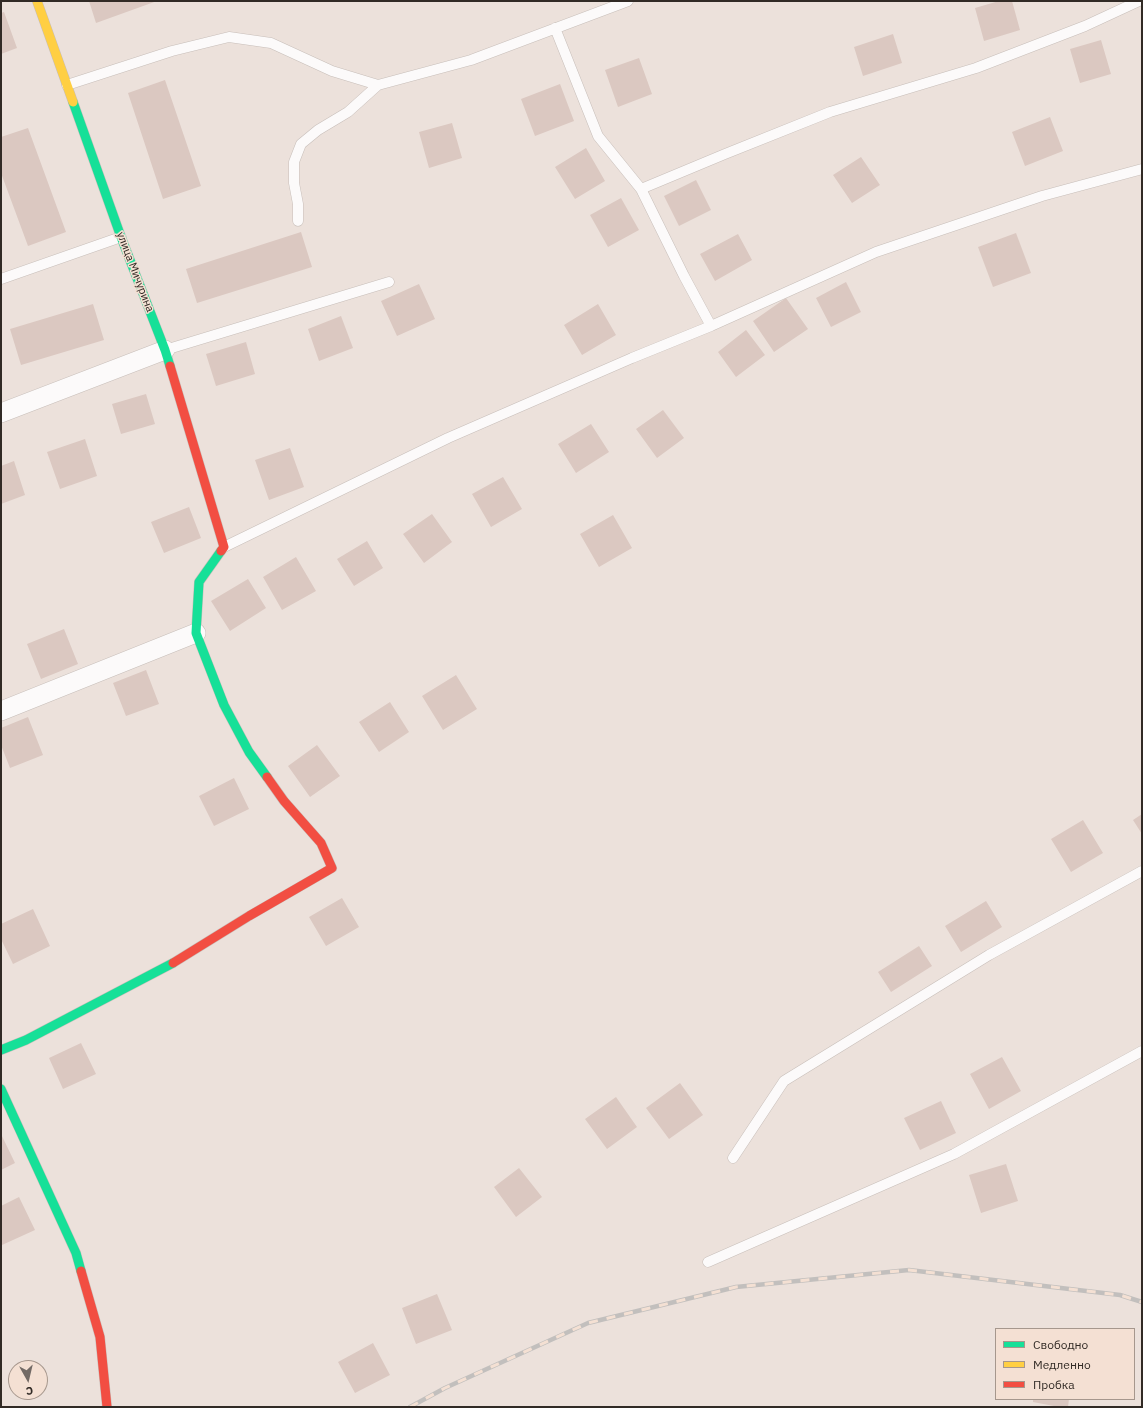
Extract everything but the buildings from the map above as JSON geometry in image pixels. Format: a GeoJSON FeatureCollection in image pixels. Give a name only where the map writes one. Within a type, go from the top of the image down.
{"type":"FeatureCollection","features":[{"type":"Feature","properties":{"kind":"street","name":"улица Мичурина"},"geometry":{"type":"LineString","coordinates":[[37,1],[121,237],[165,350],[224,547]]}},
{"type":"Feature","properties":{"kind":"street"},"geometry":{"type":"LineString","coordinates":[[1,413],[165,350]]}},
{"type":"Feature","properties":{"kind":"street"},"geometry":{"type":"LineString","coordinates":[[1,1050],[26,1040],[164,969],[249,916],[332,868],[321,844],[284,801],[249,752],[224,705],[196,633],[199,582],[224,547]]}},
{"type":"Feature","properties":{"kind":"street"},"geometry":{"type":"LineString","coordinates":[[1,711],[196,633]]}},
{"type":"Feature","properties":{"kind":"street"},"geometry":{"type":"LineString","coordinates":[[1,1090],[76,1253],[100,1337],[107,1407]]}},
{"type":"Feature","properties":{"kind":"lane"},"geometry":{"type":"LineString","coordinates":[[298,221],[298,204],[294,183],[294,162],[301,144],[318,130],[348,112],[378,85],[471,60],[628,1]]}},
{"type":"Feature","properties":{"kind":"lane"},"geometry":{"type":"LineString","coordinates":[[641,190],[725,154],[830,112],[976,68],[1085,26],[1139,1]]}},
{"type":"Feature","properties":{"kind":"lane"},"geometry":{"type":"LineString","coordinates":[[555,28],[598,136],[641,190],[711,326]]}},
{"type":"Feature","properties":{"kind":"lane"},"geometry":{"type":"LineString","coordinates":[[67,85],[172,51],[229,37],[271,43],[332,71],[378,85]]}},
{"type":"Feature","properties":{"kind":"lane"},"geometry":{"type":"LineString","coordinates":[[224,547],[448,438],[632,358],[711,326],[876,252],[1042,196],[1142,169]]}},
{"type":"Feature","properties":{"kind":"lane"},"geometry":{"type":"LineString","coordinates":[[1,279],[121,237]]}},
{"type":"Feature","properties":{"kind":"lane"},"geometry":{"type":"LineString","coordinates":[[165,350],[389,282]]}},
{"type":"Feature","properties":{"kind":"lane"},"geometry":{"type":"LineString","coordinates":[[733,1158],[784,1081],[990,955],[1142,871]]}},
{"type":"Feature","properties":{"kind":"lane"},"geometry":{"type":"LineString","coordinates":[[708,1262],[954,1154],[1142,1051]]}},
{"type":"Feature","properties":{"kind":"railway"},"geometry":{"type":"LineString","coordinates":[[410,1407],[445,1388],[588,1323],[736,1287],[909,1270],[1120,1295],[1142,1302]]}},
{"type":"Feature","properties":{"kind":"traffic: fast"},"geometry":{"type":"LineString","coordinates":[[73,102],[121,237],[170,366]]}},
{"type":"Feature","properties":{"kind":"traffic: fast"},"geometry":{"type":"LineString","coordinates":[[221,551],[199,582],[196,633],[224,705],[249,752],[267,777]]}},
{"type":"Feature","properties":{"kind":"traffic: fast"},"geometry":{"type":"LineString","coordinates":[[1,1050],[26,1040],[173,963]]}},
{"type":"Feature","properties":{"kind":"traffic: fast"},"geometry":{"type":"LineString","coordinates":[[1,1089],[76,1253],[81,1271]]}},
{"type":"Feature","properties":{"kind":"traffic: slow"},"geometry":{"type":"LineString","coordinates":[[37,1],[73,102]]}},
{"type":"Feature","properties":{"kind":"traffic: jam"},"geometry":{"type":"LineString","coordinates":[[170,366],[224,547],[221,551]]}},
{"type":"Feature","properties":{"kind":"traffic: jam"},"geometry":{"type":"LineString","coordinates":[[173,963],[249,916],[332,868],[321,843],[284,801],[267,777]]}},
{"type":"Feature","properties":{"kind":"traffic: jam"},"geometry":{"type":"LineString","coordinates":[[81,1271],[100,1337],[107,1407]]}}]}
